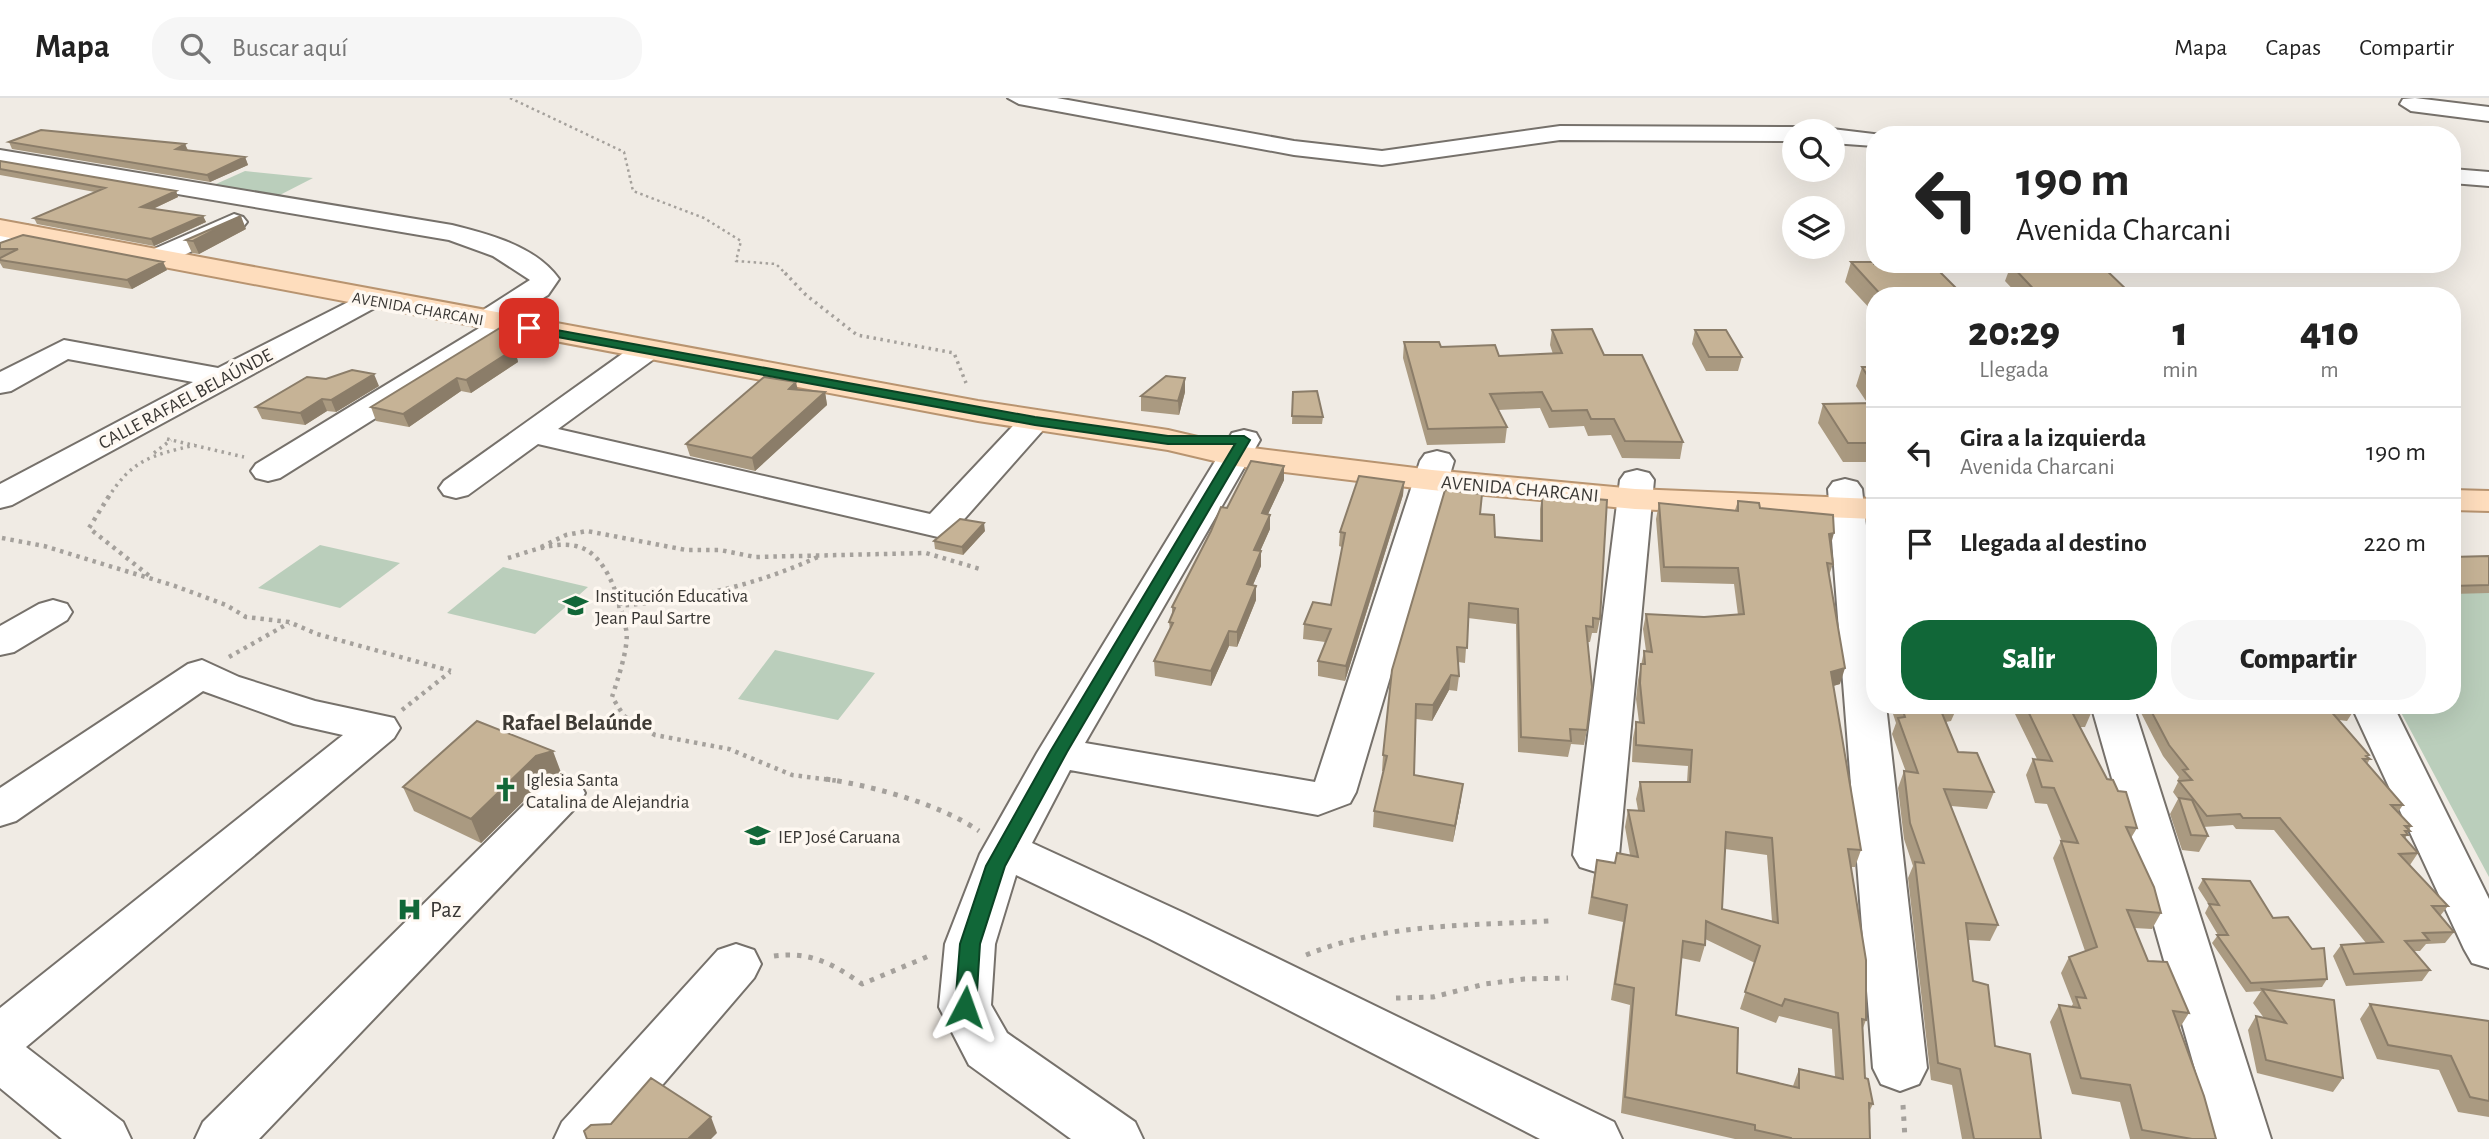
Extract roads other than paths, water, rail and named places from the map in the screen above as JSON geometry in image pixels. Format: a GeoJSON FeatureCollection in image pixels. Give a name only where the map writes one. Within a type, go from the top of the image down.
{"type":"FeatureCollection","features":[{"type":"Feature","properties":{"kind":"main road","name":"AVENIDA CHARCANI"},"geometry":{"type":"LineString","coordinates":[[13,231],[1035,421],[1168,440],[1434,470],[1636,489],[1861,499]]}},
{"type":"Feature","properties":{"kind":"main road"},"geometry":{"type":"LineString","coordinates":[[2461,500],[2489,501]]}},
{"type":"Feature","properties":{"kind":"main road"},"geometry":{"type":"LineString","coordinates":[[2461,521],[2489,522]]}},
{"type":"Feature","properties":{"kind":"street"},"geometry":{"type":"LineString","coordinates":[[1019,98],[1219,132],[1294,148],[1382,158],[1560,133],[1782,134]]}},
{"type":"Feature","properties":{"kind":"street"},"geometry":{"type":"LineString","coordinates":[[2411,104],[2489,114]]}},
{"type":"Feature","properties":{"kind":"street"},"geometry":{"type":"LineString","coordinates":[[1845,137],[1866,138]]}},
{"type":"Feature","properties":{"kind":"street"},"geometry":{"type":"LineString","coordinates":[[0,157],[452,233],[528,262],[545,279],[538,289],[496,322],[274,468]]}},
{"type":"Feature","properties":{"kind":"street"},"geometry":{"type":"LineString","coordinates":[[2461,174],[2489,173]]}},
{"type":"Feature","properties":{"kind":"street"},"geometry":{"type":"LineString","coordinates":[[2461,175],[2489,180]]}},
{"type":"Feature","properties":{"kind":"street"},"geometry":{"type":"LineString","coordinates":[[156,258],[275,204]]}},
{"type":"Feature","properties":{"kind":"street"},"geometry":{"type":"LineString","coordinates":[[0,244],[13,231]]}},
{"type":"Feature","properties":{"kind":"street","name":"CALLE RAFAEL BELAÚNDE"},"geometry":{"type":"LineString","coordinates":[[0,498],[370,299]]}},
{"type":"Feature","properties":{"kind":"street"},"geometry":{"type":"LineString","coordinates":[[2,382],[64,349],[221,378]]}},
{"type":"Feature","properties":{"kind":"street"},"geometry":{"type":"LineString","coordinates":[[456,488],[647,350]]}},
{"type":"Feature","properties":{"kind":"street"},"geometry":{"type":"LineString","coordinates":[[532,433],[938,526],[1035,421]]}},
{"type":"Feature","properties":{"kind":"street"},"geometry":{"type":"LineString","coordinates":[[1115,1139],[988,1049],[965,1007],[970,944],[996,866],[1058,752],[1240,448]]}},
{"type":"Feature","properties":{"kind":"street"},"geometry":{"type":"LineString","coordinates":[[1058,752],[1318,799],[1334,792],[1434,470]]}},
{"type":"Feature","properties":{"kind":"street"},"geometry":{"type":"LineString","coordinates":[[1596,855],[1636,489]]}},
{"type":"Feature","properties":{"kind":"street"},"geometry":{"type":"LineString","coordinates":[[1861,499],[1866,572]]}},
{"type":"Feature","properties":{"kind":"street"},"geometry":{"type":"LineString","coordinates":[[0,643],[53,612]]}},
{"type":"Feature","properties":{"kind":"street"},"geometry":{"type":"LineString","coordinates":[[0,810],[202,673],[225,686],[309,714],[379,728],[0,1038]]}},
{"type":"Feature","properties":{"kind":"street"},"geometry":{"type":"LineString","coordinates":[[1876,714],[1900,1068]]}},
{"type":"Feature","properties":{"kind":"street"},"geometry":{"type":"LineString","coordinates":[[2115,714],[2242,1139]]}},
{"type":"Feature","properties":{"kind":"street"},"geometry":{"type":"LineString","coordinates":[[2376,714],[2489,950]]}},
{"type":"Feature","properties":{"kind":"street"},"geometry":{"type":"LineString","coordinates":[[223,1139],[563,793]]}},
{"type":"Feature","properties":{"kind":"street"},"geometry":{"type":"LineString","coordinates":[[1005,850],[1270,977],[1594,1139]]}},
{"type":"Feature","properties":{"kind":"street"},"geometry":{"type":"LineString","coordinates":[[582,1139],[736,964]]}},
{"type":"Feature","properties":{"kind":"street"},"geometry":{"type":"LineString","coordinates":[[0,1057],[103,1139]]}},
{"type":"Feature","properties":{"kind":"place","name":"Institución Educativa Jean Paul Sartre"},"geometry":{"type":"Point","coordinates":[575,606]}},
{"type":"Feature","properties":{"kind":"place","name":"Iglesia Santa Catalina de Alejandria"},"geometry":{"type":"Point","coordinates":[506,790]}},
{"type":"Feature","properties":{"kind":"place","name":"IEP José Caruana"},"geometry":{"type":"Point","coordinates":[758,836]}},
{"type":"Feature","properties":{"kind":"place","name":"Paz"},"geometry":{"type":"Point","coordinates":[410,909]}},
{"type":"Feature","properties":{"kind":"district","name":"Rafael Belaúnde"},"geometry":{"type":"Point","coordinates":[577,722]}}]}
